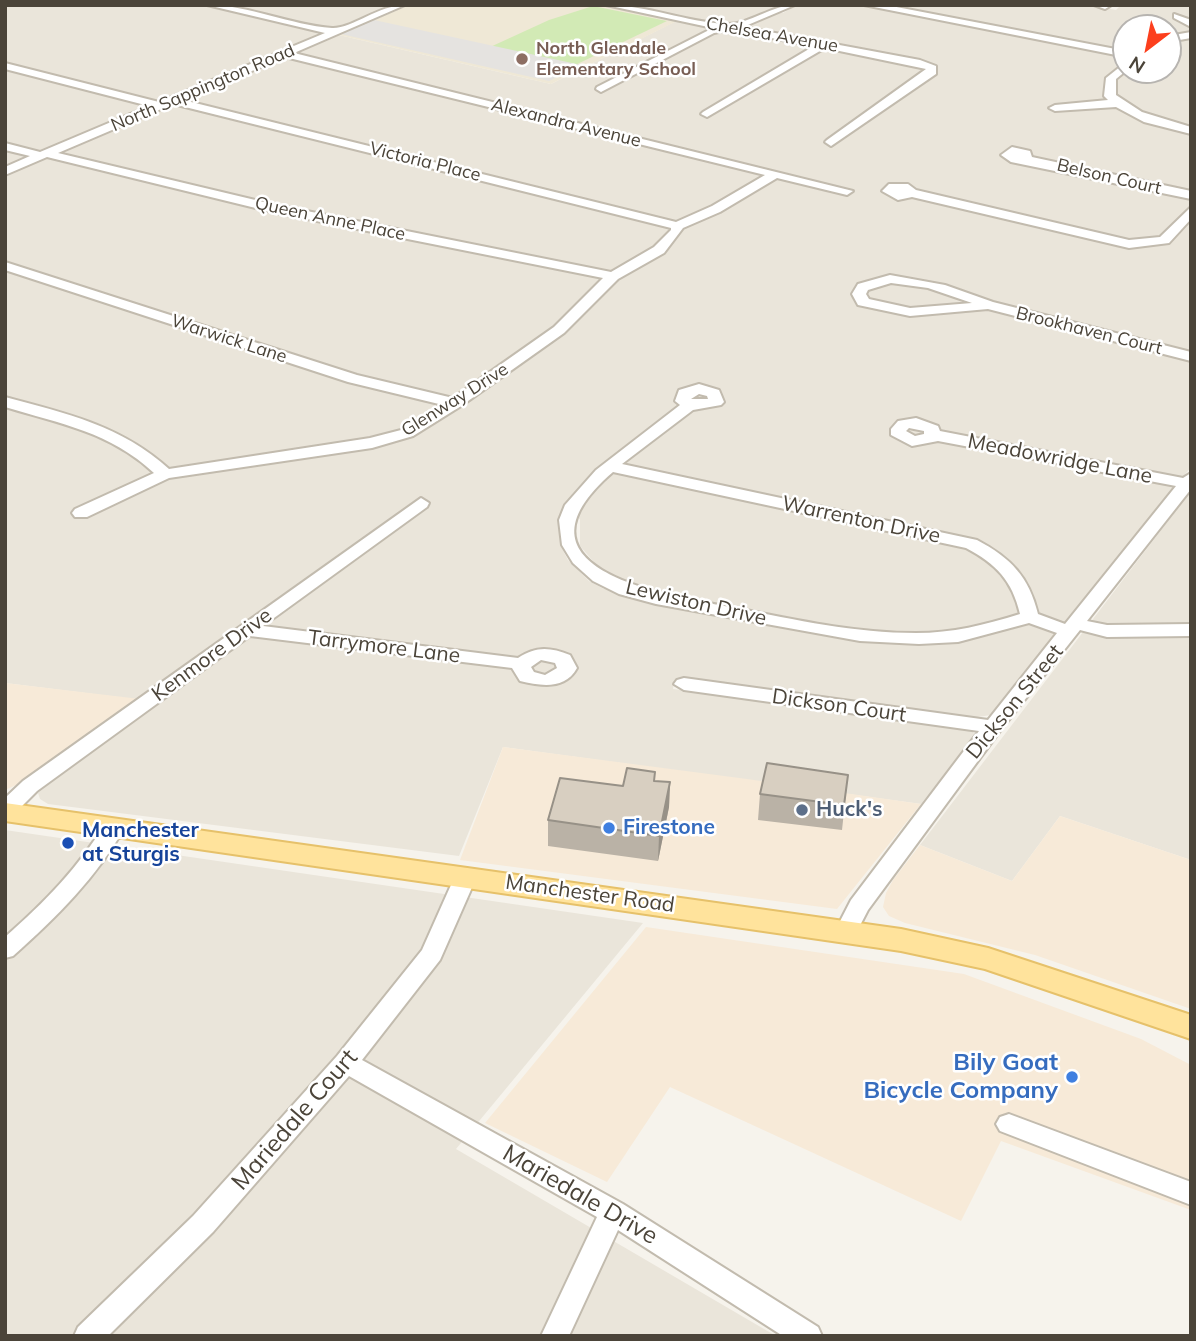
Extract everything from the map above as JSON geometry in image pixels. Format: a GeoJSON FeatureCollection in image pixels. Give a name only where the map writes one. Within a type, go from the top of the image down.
{"type":"FeatureCollection","features":[{"type":"Feature","properties":{"kind":"main road","name":"Manchester Road"},"geometry":{"type":"LineString","coordinates":[[5,811],[846,931],[988,959],[1182,1027]]}},
{"type":"Feature","properties":{"kind":"street"},"geometry":{"type":"LineString","coordinates":[[212,5],[336,32]]}},
{"type":"Feature","properties":{"kind":"street","name":"North Sappington Road"},"geometry":{"type":"LineString","coordinates":[[5,171],[400,5]]}},
{"type":"Feature","properties":{"kind":"street","name":"Chelsea Avenue"},"geometry":{"type":"LineString","coordinates":[[611,5],[726,29],[824,44],[920,63],[932,68],[931,74],[831,142]]}},
{"type":"Feature","properties":{"kind":"street"},"geometry":{"type":"LineString","coordinates":[[601,89],[711,31],[726,29],[790,5]]}},
{"type":"Feature","properties":{"kind":"street"},"geometry":{"type":"LineString","coordinates":[[869,5],[1112,51]]}},
{"type":"Feature","properties":{"kind":"street"},"geometry":{"type":"LineString","coordinates":[[707,114],[824,44]]}},
{"type":"Feature","properties":{"kind":"street","name":"Alexandra Avenue"},"geometry":{"type":"LineString","coordinates":[[285,54],[847,191]]}},
{"type":"Feature","properties":{"kind":"street","name":"Victoria Place"},"geometry":{"type":"LineString","coordinates":[[5,66],[677,226]]}},
{"type":"Feature","properties":{"kind":"street"},"geometry":{"type":"LineString","coordinates":[[1112,77],[1108,87],[1110,96],[1118,103],[1157,123],[1191,131]]}},
{"type":"Feature","properties":{"kind":"street"},"geometry":{"type":"LineString","coordinates":[[1055,108],[1118,103]]}},
{"type":"Feature","properties":{"kind":"street","name":"Queen Anne Place"},"geometry":{"type":"LineString","coordinates":[[5,146],[272,208],[613,276]]}},
{"type":"Feature","properties":{"kind":"street","name":"Belson Court"},"geometry":{"type":"LineString","coordinates":[[1027,159],[1191,195]]}},
{"type":"Feature","properties":{"kind":"street","name":"Glenway Drive"},"geometry":{"type":"LineString","coordinates":[[81,513],[165,474],[388,440],[407,433],[456,403],[559,330],[613,276],[659,250],[677,231],[677,226],[716,209],[774,174]]}},
{"type":"Feature","properties":{"kind":"street"},"geometry":{"type":"LineString","coordinates":[[912,193],[1108,240],[1145,245],[1164,240],[1191,211]]}},
{"type":"Feature","properties":{"kind":"street","name":"Warwick Lane"},"geometry":{"type":"LineString","coordinates":[[5,266],[353,379],[456,403]]}},
{"type":"Feature","properties":{"kind":"street","name":"Brookhaven Court"},"geometry":{"type":"LineString","coordinates":[[988,305],[940,312],[901,313],[863,302],[859,294],[863,287],[875,281],[913,281],[964,295],[988,305],[1191,357]]}},
{"type":"Feature","properties":{"kind":"street"},"geometry":{"type":"LineString","coordinates":[[5,402],[109,433],[140,452],[165,474]]}},
{"type":"Feature","properties":{"kind":"street","name":"Lewiston Drive"},"geometry":{"type":"LineString","coordinates":[[690,405],[576,498],[568,519],[568,542],[581,561],[600,577],[635,594],[802,626],[903,638],[949,637],[1030,617]]}},
{"type":"Feature","properties":{"kind":"street","name":"Meadowridge Lane"},"geometry":{"type":"LineString","coordinates":[[934,435],[1188,480]]}},
{"type":"Feature","properties":{"kind":"street","name":"Warrenton Drive"},"geometry":{"type":"LineString","coordinates":[[611,467],[971,544],[999,558],[1016,575],[1030,617]]}},
{"type":"Feature","properties":{"kind":"street","name":"Dickson Street"},"geometry":{"type":"LineString","coordinates":[[846,931],[859,906],[993,727],[1074,628],[1188,480]]}},
{"type":"Feature","properties":{"kind":"street","name":"Kenmore Drive"},"geometry":{"type":"LineString","coordinates":[[5,811],[30,786],[421,503]]}},
{"type":"Feature","properties":{"kind":"street"},"geometry":{"type":"LineString","coordinates":[[1030,617],[1074,628],[1107,632],[1191,630]]}},
{"type":"Feature","properties":{"kind":"street","name":"Tarrymore Lane"},"geometry":{"type":"LineString","coordinates":[[247,630],[522,664]]}},
{"type":"Feature","properties":{"kind":"street","name":"Dickson Court"},"geometry":{"type":"LineString","coordinates":[[684,684],[993,727]]}},
{"type":"Feature","properties":{"kind":"street"},"geometry":{"type":"LineString","coordinates":[[5,950],[82,877],[114,827]]}},
{"type":"Feature","properties":{"kind":"street","name":"Mariedale Court"},"geometry":{"type":"LineString","coordinates":[[88,1336],[203,1224],[346,1063],[432,954],[466,876]]}},
{"type":"Feature","properties":{"kind":"street","name":"Mariedale Drive"},"geometry":{"type":"LineString","coordinates":[[346,1063],[614,1212],[808,1336]]}},
{"type":"Feature","properties":{"kind":"street"},"geometry":{"type":"LineString","coordinates":[[1009,1124],[1191,1194]]}},
{"type":"Feature","properties":{"kind":"street"},"geometry":{"type":"LineString","coordinates":[[555,1336],[614,1212]]}},
{"type":"Feature","properties":{"kind":"shaded area"},"geometry":{"type":"Polygon","coordinates":[[[5,5],[200,5],[323,33],[5,167],[5,5]]]}},
{"type":"Feature","properties":{"kind":"shaded area"},"geometry":{"type":"Polygon","coordinates":[[[225,5],[395,5],[344,26],[329,28],[225,5]]]}},
{"type":"Feature","properties":{"kind":"shaded area","name":"North Glendale Elementary School"},"geometry":{"type":"Polygon","coordinates":[[[409,5],[599,5],[677,21],[551,84],[339,35],[409,5]]]}},
{"type":"Feature","properties":{"kind":"shaded area"},"geometry":{"type":"Polygon","coordinates":[[[621,5],[783,5],[773,11],[783,13],[797,5],[857,5],[1067,45],[1071,43],[878,5],[1087,5],[1116,10],[1119,7],[1109,5],[1191,5],[1191,467],[991,715],[971,718],[674,681],[673,689],[969,727],[976,736],[921,804],[503,747],[459,856],[48,804],[40,799],[38,793],[43,785],[158,702],[5,683],[5,175],[339,35],[551,84],[682,18],[621,5]],[[564,513],[560,545],[568,560],[589,581],[604,589],[617,580],[599,568],[580,546],[580,519],[564,513]]]}},
{"type":"Feature","properties":{"kind":"shaded area"},"geometry":{"type":"Polygon","coordinates":[[[374,20],[581,65],[549,81],[341,34],[374,20]]]}},
{"type":"Feature","properties":{"kind":"shaded area"},"geometry":{"type":"Polygon","coordinates":[[[1191,491],[1191,860],[1060,816],[1012,881],[920,845],[1191,491]]]}},
{"type":"Feature","properties":{"kind":"shaded area"},"geometry":{"type":"Polygon","coordinates":[[[5,683],[140,699],[21,783],[5,790],[5,683]]]}},
{"type":"Feature","properties":{"kind":"shaded area"},"geometry":{"type":"Polygon","coordinates":[[[503,747],[921,804],[837,909],[460,860],[503,747]]]}},
{"type":"Feature","properties":{"kind":"shaded area"},"geometry":{"type":"Polygon","coordinates":[[[1060,816],[1191,860],[1191,1009],[1035,955],[905,923],[889,916],[883,907],[893,880],[920,845],[1012,881],[1060,816]]]}},
{"type":"Feature","properties":{"kind":"shaded area"},"geometry":{"type":"Polygon","coordinates":[[[5,830],[643,923],[456,1149],[776,1336],[5,1336],[5,830]]]}},
{"type":"Feature","properties":{"kind":"shaded area"},"geometry":{"type":"Polygon","coordinates":[[[646,927],[964,974],[1141,1039],[1191,1065],[1191,1210],[1001,1141],[961,1221],[670,1087],[607,1182],[485,1123],[646,927]]]}},
{"type":"Feature","properties":{"kind":"green space"},"geometry":{"type":"Polygon","coordinates":[[[593,6],[667,21],[548,78],[464,59],[549,20],[593,6]]]}},
{"type":"Feature","properties":{"kind":"building"},"geometry":{"type":"Polygon","coordinates":[[[767,763],[848,775],[844,805],[760,794],[767,763]]]}},
{"type":"Feature","properties":{"kind":"building"},"geometry":{"type":"Polygon","coordinates":[[[627,768],[655,772],[654,781],[670,782],[659,836],[548,820],[560,778],[623,786],[627,768]]]}},
{"type":"Feature","properties":{"kind":"place","name":"North Glendale Elementary School"},"geometry":{"type":"Point","coordinates":[522,59]}},
{"type":"Feature","properties":{"kind":"place","name":"Huck's"},"geometry":{"type":"Point","coordinates":[802,810]}},
{"type":"Feature","properties":{"kind":"place","name":"Firestone"},"geometry":{"type":"Point","coordinates":[609,828]}},
{"type":"Feature","properties":{"kind":"place","name":"Manchester at Sturgis"},"geometry":{"type":"Point","coordinates":[68,843]}},
{"type":"Feature","properties":{"kind":"place","name":"Bily Goat Bicycle Company"},"geometry":{"type":"Point","coordinates":[1072,1077]}}]}
